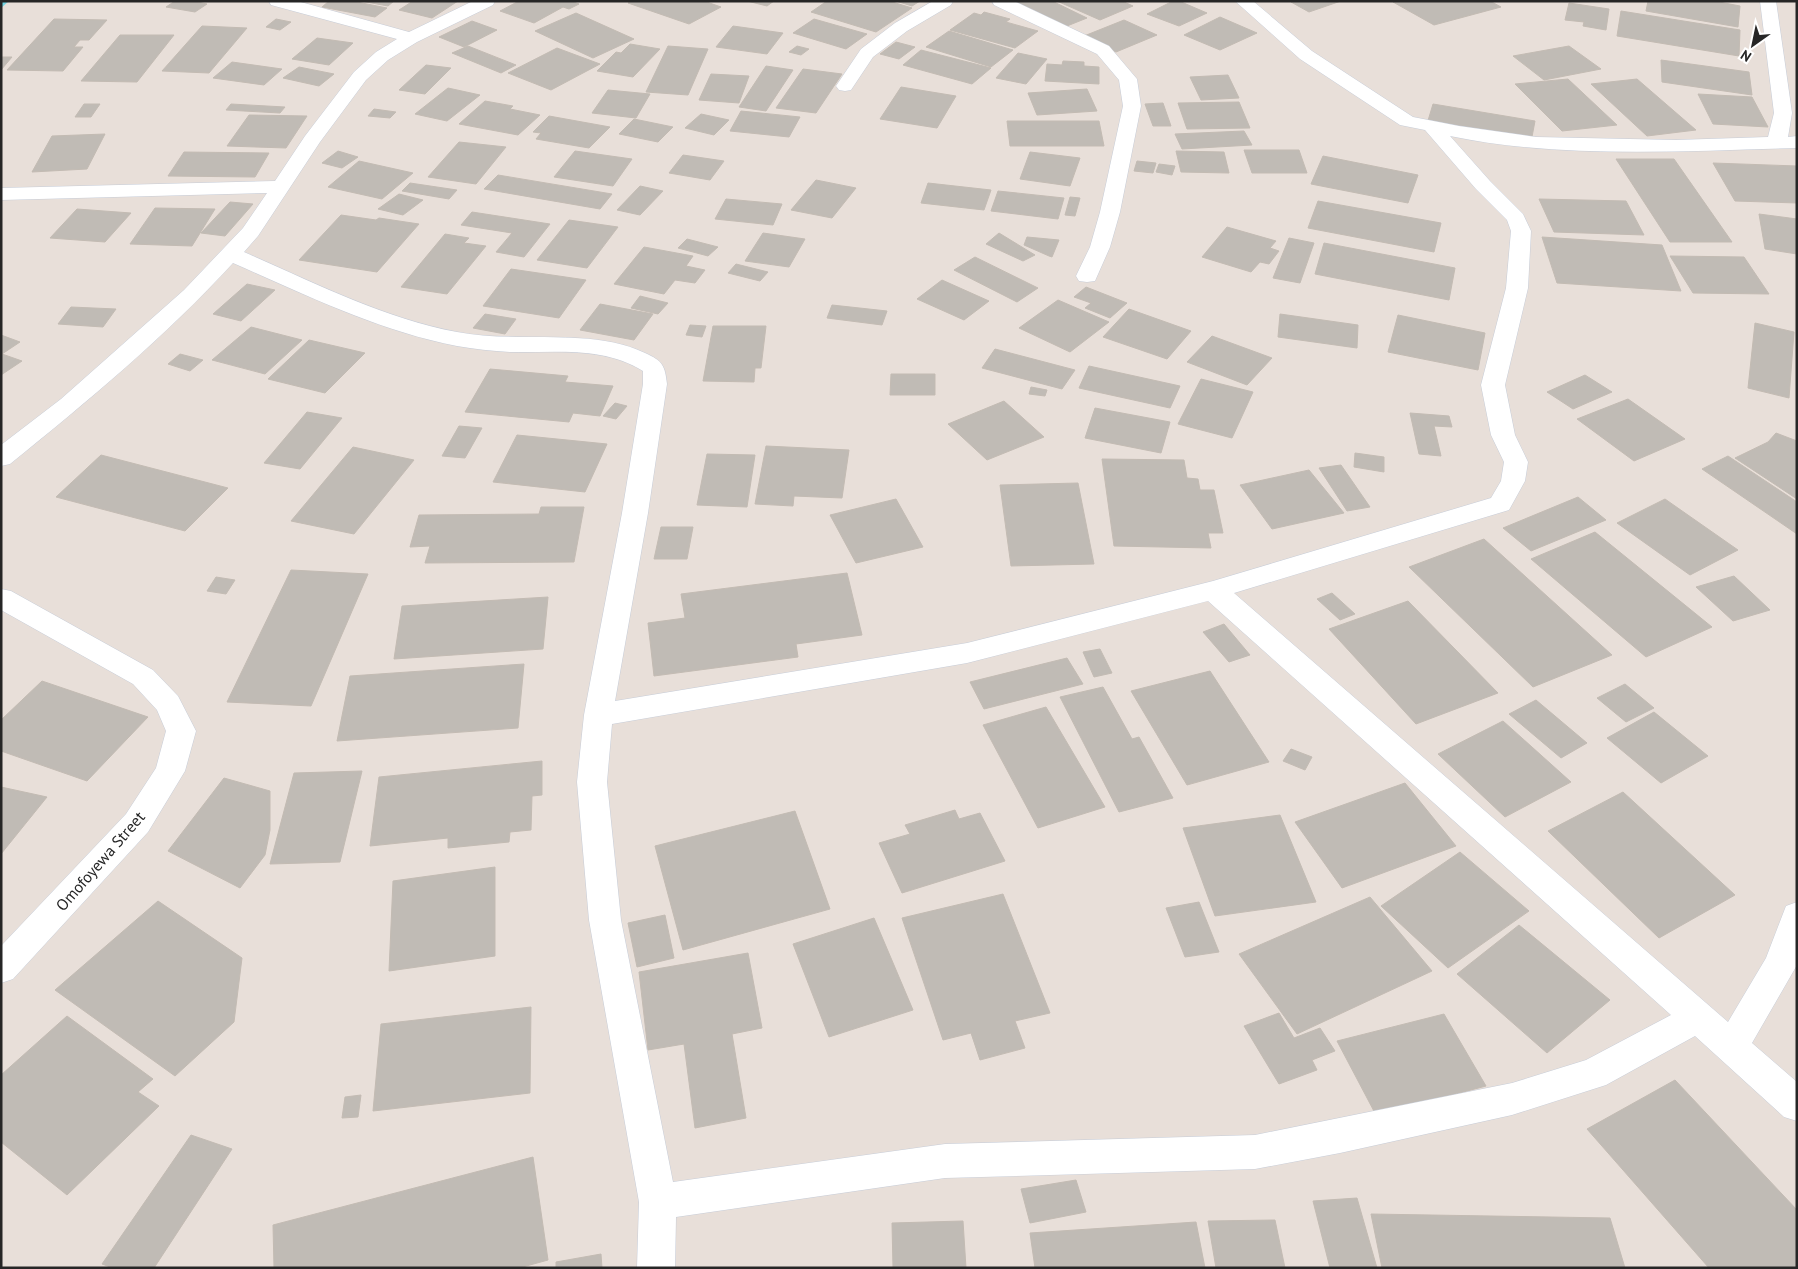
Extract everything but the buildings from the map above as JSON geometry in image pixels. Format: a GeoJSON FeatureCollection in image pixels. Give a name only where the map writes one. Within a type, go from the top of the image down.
{"type":"FeatureCollection","features":[{"type":"Feature","properties":{"kind":"street"},"geometry":{"type":"LineString","coordinates":[[277,1],[411,38]]}},
{"type":"Feature","properties":{"kind":"street"},"geometry":{"type":"LineString","coordinates":[[1,458],[69,404],[178,308],[251,232],[312,140],[360,76],[382,56],[411,38],[487,1]]}},
{"type":"Feature","properties":{"kind":"street"},"geometry":{"type":"LineString","coordinates":[[845,86],[867,53],[901,27],[945,1]]}},
{"type":"Feature","properties":{"kind":"street"},"geometry":{"type":"LineString","coordinates":[[1000,1],[1103,50],[1128,79],[1132,106],[1110,212],[1100,247],[1087,276]]}},
{"type":"Feature","properties":{"kind":"street"},"geometry":{"type":"LineString","coordinates":[[1243,1],[1313,60],[1407,121],[1536,143],[1676,146],[1797,142]]}},
{"type":"Feature","properties":{"kind":"street"},"geometry":{"type":"LineString","coordinates":[[1768,1],[1783,113],[1777,142]]}},
{"type":"Feature","properties":{"kind":"street"},"geometry":{"type":"LineString","coordinates":[[598,715],[967,653],[1213,590],[1500,504],[1512,482],[1516,462],[1503,435],[1493,385],[1516,288],[1520,231],[1516,218],[1483,185],[1431,126]]}},
{"type":"Feature","properties":{"kind":"street"},"geometry":{"type":"LineString","coordinates":[[1,194],[281,187]]}},
{"type":"Feature","properties":{"kind":"street"},"geometry":{"type":"LineString","coordinates":[[230,254],[377,316],[441,337],[492,344],[592,347],[628,353],[644,360],[654,368],[655,384],[635,513],[598,715],[592,782],[605,920],[658,1202],[656,1268]]}},
{"type":"Feature","properties":{"kind":"street"},"geometry":{"type":"LineString","coordinates":[[1213,590],[1797,1105]]}},
{"type":"Feature","properties":{"kind":"street","name":"Omofoyewa Street"},"geometry":{"type":"LineString","coordinates":[[1,598],[143,677],[168,704],[181,731],[170,771],[137,823],[1,969]]}},
{"type":"Feature","properties":{"kind":"street"},"geometry":{"type":"LineString","coordinates":[[1731,1048],[1781,962],[1797,916]]}},
{"type":"Feature","properties":{"kind":"street"},"geometry":{"type":"LineString","coordinates":[[658,1202],[946,1161],[1255,1152],[1340,1136],[1521,1097],[1594,1074],[1697,1018]]}},
{"type":"Feature","properties":{"kind":"waterway"},"geometry":{"type":"LineString","coordinates":[[1,6],[5,1]]}}]}
